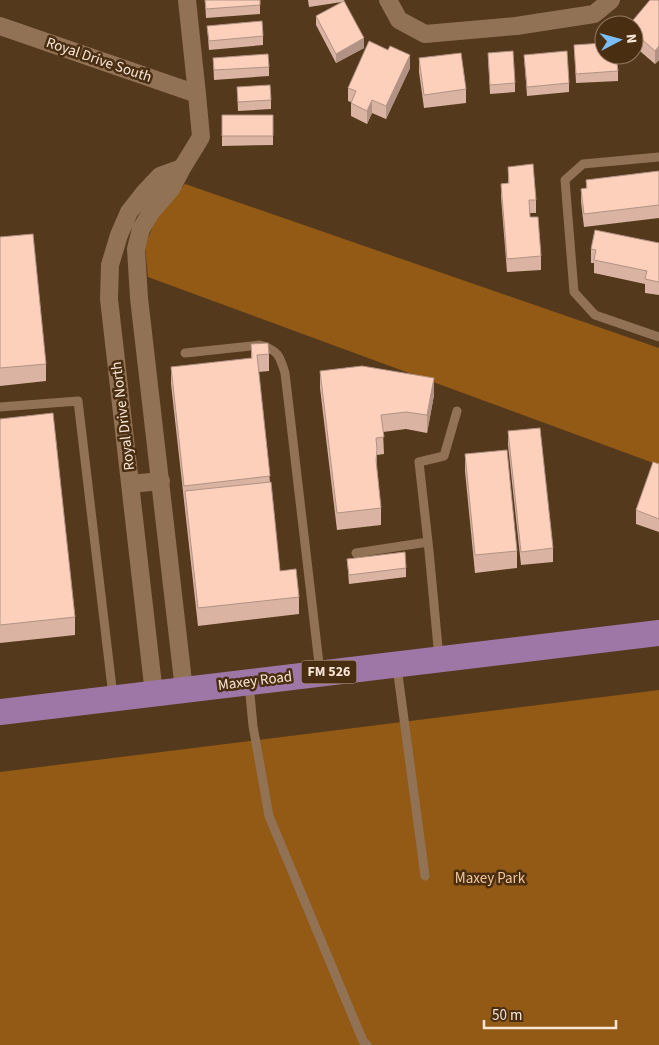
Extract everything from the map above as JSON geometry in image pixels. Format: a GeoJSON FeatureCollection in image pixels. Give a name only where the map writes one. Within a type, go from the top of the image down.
{"type":"FeatureCollection","features":[{"type":"Feature","properties":{"kind":"main road","name":"Maxey Road"},"geometry":{"type":"LineString","coordinates":[[0,712],[659,633]]}},
{"type":"Feature","properties":{"kind":"street","name":"Royal Drive North"},"geometry":{"type":"LineString","coordinates":[[184,690],[136,249],[141,229],[151,212],[171,189],[201,136],[187,0]]}},
{"type":"Feature","properties":{"kind":"street"},"geometry":{"type":"LineString","coordinates":[[388,0],[400,20],[425,34],[516,26],[594,14],[611,0]]}},
{"type":"Feature","properties":{"kind":"street","name":"Royal Drive South"},"geometry":{"type":"LineString","coordinates":[[0,26],[198,94]]}},
{"type":"Feature","properties":{"kind":"street","name":"Royal Drive North"},"geometry":{"type":"LineString","coordinates":[[154,694],[109,299],[110,265],[119,235],[129,212],[160,176],[182,168]]}},
{"type":"Feature","properties":{"kind":"street"},"geometry":{"type":"LineString","coordinates":[[130,484],[160,481]]}},
{"type":"Feature","properties":{"kind":"lane"},"geometry":{"type":"LineString","coordinates":[[659,157],[583,164],[565,180],[574,292],[595,315],[659,337]]}},
{"type":"Feature","properties":{"kind":"lane"},"geometry":{"type":"LineString","coordinates":[[185,353],[260,345],[271,348],[280,358],[285,374],[320,673]]}},
{"type":"Feature","properties":{"kind":"lane"},"geometry":{"type":"LineString","coordinates":[[0,407],[78,402],[113,698]]}},
{"type":"Feature","properties":{"kind":"lane"},"geometry":{"type":"LineString","coordinates":[[439,659],[419,462],[444,456],[457,411]]}},
{"type":"Feature","properties":{"kind":"lane"},"geometry":{"type":"LineString","coordinates":[[356,553],[428,542]]}},
{"type":"Feature","properties":{"kind":"lane"},"geometry":{"type":"LineString","coordinates":[[396,664],[425,876]]}},
{"type":"Feature","properties":{"kind":"lane"},"geometry":{"type":"LineString","coordinates":[[248,682],[253,726],[270,816],[363,1041],[367,1045]]}},
{"type":"Feature","properties":{"kind":"green space"},"geometry":{"type":"Polygon","coordinates":[[[185,184],[659,348],[659,465],[148,277],[145,246],[156,218],[185,184]]]}},
{"type":"Feature","properties":{"kind":"green space","name":"Maxey Park"},"geometry":{"type":"Polygon","coordinates":[[[659,690],[659,1045],[0,1045],[0,772],[659,690]]]}},
{"type":"Feature","properties":{"kind":"building"},"geometry":{"type":"Polygon","coordinates":[[[205,0],[260,0],[260,5],[206,9],[205,0]]]}},
{"type":"Feature","properties":{"kind":"building"},"geometry":{"type":"Polygon","coordinates":[[[650,0],[659,0],[659,46],[655,51],[644,41],[644,15],[637,15],[650,0]]]}},
{"type":"Feature","properties":{"kind":"building"},"geometry":{"type":"Polygon","coordinates":[[[344,1],[364,38],[336,54],[316,16],[344,1]]]}},
{"type":"Feature","properties":{"kind":"building"},"geometry":{"type":"Polygon","coordinates":[[[262,21],[263,36],[209,41],[207,26],[262,21]]]}},
{"type":"Feature","properties":{"kind":"building"},"geometry":{"type":"Polygon","coordinates":[[[369,41],[388,50],[390,46],[410,55],[386,106],[372,100],[367,111],[351,103],[356,91],[348,88],[369,41]]]}},
{"type":"Feature","properties":{"kind":"building"},"geometry":{"type":"Polygon","coordinates":[[[594,44],[594,65],[617,65],[618,71],[576,74],[574,45],[594,44]]]}},
{"type":"Feature","properties":{"kind":"building"},"geometry":{"type":"Polygon","coordinates":[[[513,51],[515,83],[490,85],[488,53],[513,51]]]}},
{"type":"Feature","properties":{"kind":"building"},"geometry":{"type":"Polygon","coordinates":[[[567,51],[569,83],[527,87],[524,55],[567,51]]]}},
{"type":"Feature","properties":{"kind":"building"},"geometry":{"type":"Polygon","coordinates":[[[461,53],[466,89],[424,95],[419,58],[461,53]]]}},
{"type":"Feature","properties":{"kind":"building"},"geometry":{"type":"Polygon","coordinates":[[[268,54],[269,67],[214,70],[213,58],[268,54]]]}},
{"type":"Feature","properties":{"kind":"building"},"geometry":{"type":"Polygon","coordinates":[[[270,85],[271,100],[238,102],[237,87],[270,85]]]}},
{"type":"Feature","properties":{"kind":"building"},"geometry":{"type":"Polygon","coordinates":[[[222,115],[273,115],[273,136],[222,136],[222,115]]]}},
{"type":"Feature","properties":{"kind":"building"},"geometry":{"type":"Polygon","coordinates":[[[533,164],[536,200],[529,200],[530,217],[538,217],[541,256],[507,259],[501,184],[509,183],[508,167],[533,164]]]}},
{"type":"Feature","properties":{"kind":"building"},"geometry":{"type":"Polygon","coordinates":[[[659,171],[659,205],[584,214],[581,189],[587,188],[586,180],[659,171]]]}},
{"type":"Feature","properties":{"kind":"building"},"geometry":{"type":"Polygon","coordinates":[[[595,230],[659,243],[659,282],[645,279],[647,271],[594,260],[596,250],[591,249],[595,230]]]}},
{"type":"Feature","properties":{"kind":"building"},"geometry":{"type":"Polygon","coordinates":[[[33,234],[46,364],[0,368],[0,237],[33,234]]]}},
{"type":"Feature","properties":{"kind":"building"},"geometry":{"type":"Polygon","coordinates":[[[268,343],[269,354],[257,355],[270,476],[184,486],[171,367],[252,358],[251,344],[268,343]]]}},
{"type":"Feature","properties":{"kind":"building"},"geometry":{"type":"Polygon","coordinates":[[[362,366],[434,378],[427,415],[406,412],[381,415],[384,437],[376,438],[376,460],[381,508],[337,513],[320,371],[362,366]]]}},
{"type":"Feature","properties":{"kind":"building"},"geometry":{"type":"Polygon","coordinates":[[[53,413],[75,617],[0,625],[0,419],[53,413]]]}},
{"type":"Feature","properties":{"kind":"building"},"geometry":{"type":"Polygon","coordinates":[[[540,428],[553,548],[521,552],[508,431],[540,428]]]}},
{"type":"Feature","properties":{"kind":"building"},"geometry":{"type":"Polygon","coordinates":[[[507,450],[517,551],[475,555],[465,454],[507,450]]]}},
{"type":"Feature","properties":{"kind":"building"},"geometry":{"type":"Polygon","coordinates":[[[653,462],[659,464],[659,519],[636,510],[653,462]]]}},
{"type":"Feature","properties":{"kind":"building"},"geometry":{"type":"Polygon","coordinates":[[[271,482],[280,571],[296,569],[299,597],[198,608],[185,491],[271,482]]]}},
{"type":"Feature","properties":{"kind":"building"},"geometry":{"type":"Polygon","coordinates":[[[405,552],[406,568],[349,575],[347,559],[405,552]]]}}]}
